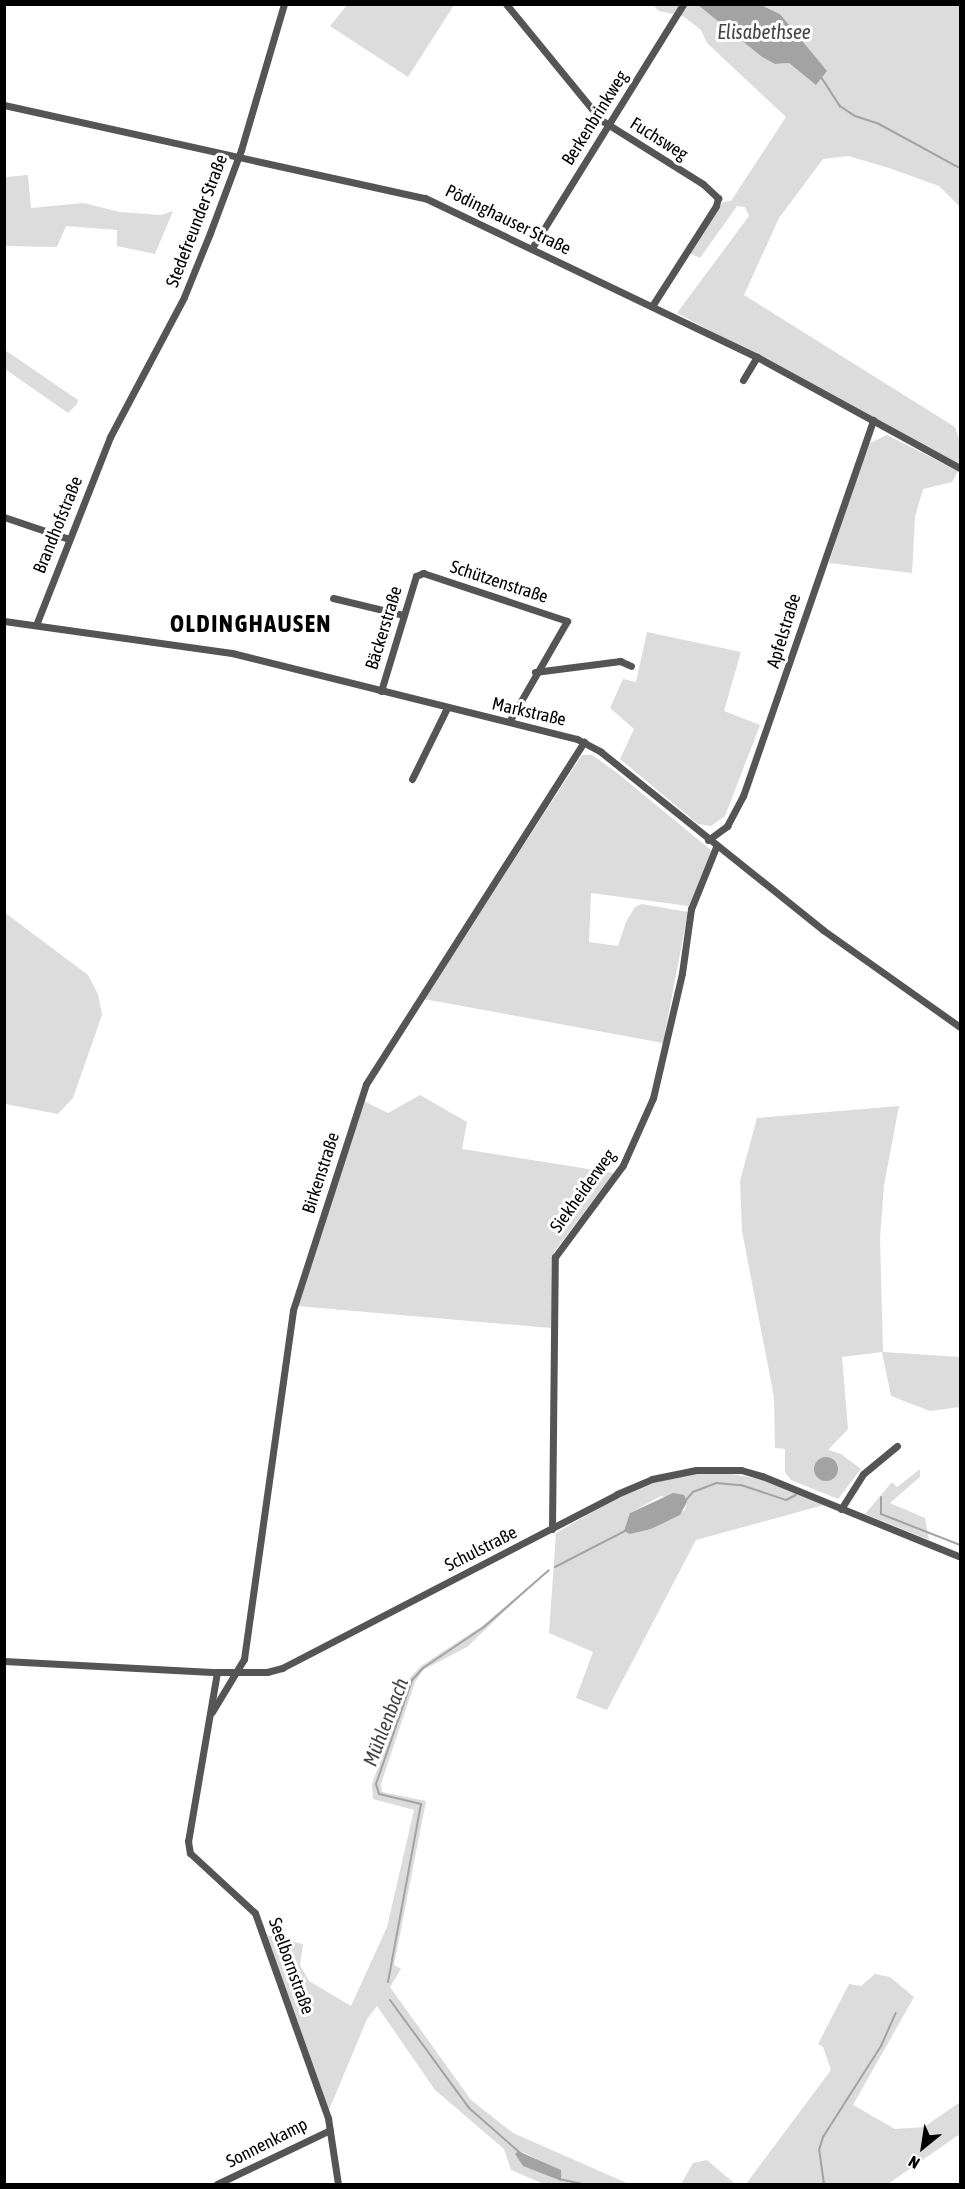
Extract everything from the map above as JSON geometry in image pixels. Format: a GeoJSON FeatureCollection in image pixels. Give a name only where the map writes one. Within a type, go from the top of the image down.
{"type":"FeatureCollection","features":[{"type":"Feature","properties":{"kind":"street","name":"Stedefreunder Straße"},"geometry":{"type":"LineString","coordinates":[[110,437],[184,297],[238,155],[284,4]]}},
{"type":"Feature","properties":{"kind":"street","name":"Fuchsweg"},"geometry":{"type":"LineString","coordinates":[[506,4],[607,125],[703,184],[718,198],[716,206],[652,306]]}},
{"type":"Feature","properties":{"kind":"street","name":"Berkenbrinkweg"},"geometry":{"type":"LineString","coordinates":[[532,248],[683,4]]}},
{"type":"Feature","properties":{"kind":"street","name":"Pödinghauser Straße"},"geometry":{"type":"LineString","coordinates":[[4,105],[410,193],[532,248],[757,357],[960,468]]}},
{"type":"Feature","properties":{"kind":"street"},"geometry":{"type":"LineString","coordinates":[[743,380],[757,357]]}},
{"type":"Feature","properties":{"kind":"street","name":"Apfelstraße"},"geometry":{"type":"LineString","coordinates":[[708,840],[727,826],[742,796],[873,420]]}},
{"type":"Feature","properties":{"kind":"street","name":"Brandhofstraße"},"geometry":{"type":"LineString","coordinates":[[36,625],[110,437]]}},
{"type":"Feature","properties":{"kind":"street"},"geometry":{"type":"LineString","coordinates":[[4,517],[69,538]]}},
{"type":"Feature","properties":{"kind":"street","name":"Bäckerstraße"},"geometry":{"type":"LineString","coordinates":[[381,691],[418,574]]}},
{"type":"Feature","properties":{"kind":"street","name":"Schützenstraße"},"geometry":{"type":"LineString","coordinates":[[418,574],[563,619],[566,624],[535,672]]}},
{"type":"Feature","properties":{"kind":"street"},"geometry":{"type":"LineString","coordinates":[[333,598],[404,615]]}},
{"type":"Feature","properties":{"kind":"street","name":"Markstraße"},"geometry":{"type":"LineString","coordinates":[[4,621],[232,653],[584,742],[823,930],[960,1027]]}},
{"type":"Feature","properties":{"kind":"street"},"geometry":{"type":"LineString","coordinates":[[510,722],[535,672],[620,661],[631,666]]}},
{"type":"Feature","properties":{"kind":"street"},"geometry":{"type":"LineString","coordinates":[[412,779],[447,708]]}},
{"type":"Feature","properties":{"kind":"street","name":"Birkenstraße"},"geometry":{"type":"LineString","coordinates":[[241,1671],[293,1310],[366,1084],[584,742]]}},
{"type":"Feature","properties":{"kind":"street","name":"Siekheiderweg"},"geometry":{"type":"LineString","coordinates":[[552,1529],[555,1257],[623,1165],[653,1098],[682,973],[691,909],[716,847]]}},
{"type":"Feature","properties":{"kind":"street"},"geometry":{"type":"LineString","coordinates":[[841,1509],[863,1474],[897,1446]]}},
{"type":"Feature","properties":{"kind":"street","name":"Schulstraße"},"geometry":{"type":"LineString","coordinates":[[4,1661],[217,1672],[282,1668],[651,1479],[696,1470],[741,1470],[960,1557]]}},
{"type":"Feature","properties":{"kind":"street","name":"Seelbornstraße"},"geometry":{"type":"LineString","coordinates":[[212,1712],[241,1671]]}},
{"type":"Feature","properties":{"kind":"street","name":"Seelbornstraße"},"geometry":{"type":"LineString","coordinates":[[217,1672],[212,1712],[188,1841],[190,1854],[255,1913],[313,2072],[330,2130],[338,2184]]}},
{"type":"Feature","properties":{"kind":"street","name":"Sonnenkamp"},"geometry":{"type":"LineString","coordinates":[[217,2184],[330,2130]]}},
{"type":"Feature","properties":{"kind":"shaded area"},"geometry":{"type":"Polygon","coordinates":[[[347,5],[454,5],[408,77],[330,26],[347,5]]]}},
{"type":"Feature","properties":{"kind":"shaded area"},"geometry":{"type":"Polygon","coordinates":[[[653,5],[698,5],[762,57],[775,64],[789,63],[799,71],[810,51],[780,14],[761,5],[960,5],[960,207],[939,186],[889,168],[848,156],[823,159],[779,218],[744,295],[955,427],[960,442],[960,464],[677,313],[749,216],[745,207],[737,206],[700,258],[689,253],[723,202],[731,201],[786,117],[707,43],[701,30],[683,16],[659,11],[653,5]]]}},
{"type":"Feature","properties":{"kind":"shaded area"},"geometry":{"type":"Polygon","coordinates":[[[28,175],[31,208],[83,203],[120,212],[161,215],[173,211],[155,254],[117,246],[117,230],[66,226],[57,247],[5,246],[5,177],[28,175]]]}},
{"type":"Feature","properties":{"kind":"shaded area"},"geometry":{"type":"Polygon","coordinates":[[[5,350],[78,400],[77,404],[68,413],[5,369],[5,350]]]}},
{"type":"Feature","properties":{"kind":"shaded area"},"geometry":{"type":"Polygon","coordinates":[[[887,435],[958,471],[952,482],[923,489],[915,517],[912,573],[829,563],[866,445],[887,435]]]}},
{"type":"Feature","properties":{"kind":"shaded area"},"geometry":{"type":"Polygon","coordinates":[[[647,632],[741,652],[724,711],[760,725],[725,816],[711,826],[698,824],[620,759],[634,729],[610,708],[623,679],[636,682],[647,632]]]}},
{"type":"Feature","properties":{"kind":"shaded area"},"geometry":{"type":"Polygon","coordinates":[[[582,755],[592,755],[616,772],[712,851],[689,906],[591,893],[589,942],[618,946],[626,922],[635,907],[642,904],[688,912],[663,1043],[424,999],[582,755]]]}},
{"type":"Feature","properties":{"kind":"shaded area"},"geometry":{"type":"Polygon","coordinates":[[[4,912],[88,975],[98,994],[102,1015],[73,1098],[58,1114],[5,1104],[4,912]]]}},
{"type":"Feature","properties":{"kind":"shaded area"},"geometry":{"type":"Polygon","coordinates":[[[420,1095],[467,1122],[462,1149],[614,1173],[554,1252],[551,1328],[297,1306],[364,1101],[388,1113],[420,1095]]]}},
{"type":"Feature","properties":{"kind":"shaded area"},"geometry":{"type":"Polygon","coordinates":[[[899,1106],[884,1185],[880,1238],[883,1352],[960,1357],[960,1407],[930,1411],[891,1396],[882,1352],[842,1357],[848,1429],[828,1450],[841,1454],[861,1469],[838,1499],[791,1480],[785,1472],[785,1449],[775,1448],[774,1397],[742,1231],[740,1181],[757,1118],[899,1106]]]}},
{"type":"Feature","properties":{"kind":"shaded area"},"geometry":{"type":"Polygon","coordinates":[[[920,1469],[920,1477],[890,1503],[925,1518],[929,1540],[865,1514],[892,1482],[897,1487],[920,1469]]]}},
{"type":"Feature","properties":{"kind":"shaded area"},"geometry":{"type":"Polygon","coordinates":[[[726,1473],[760,1479],[824,1505],[696,1540],[607,1710],[576,1698],[593,1652],[549,1633],[556,1533],[615,1499],[654,1483],[690,1474],[726,1473]],[[661,1496],[630,1513],[630,1534],[651,1529],[685,1510],[687,1502],[661,1496]]]}},
{"type":"Feature","properties":{"kind":"shaded area"},"geometry":{"type":"Polygon","coordinates":[[[549,1569],[467,1647],[423,1670],[415,1682],[381,1784],[382,1792],[426,1801],[394,1965],[401,1969],[390,1987],[471,2100],[513,2133],[629,2184],[544,2184],[511,2170],[504,2149],[435,2090],[377,2006],[367,2019],[329,2110],[267,1935],[303,1944],[300,1965],[309,1981],[351,2006],[387,1927],[414,1810],[373,1799],[372,1784],[409,1679],[421,1666],[482,1626],[549,1569]],[[523,2152],[524,2166],[560,2181],[550,2166],[523,2152]]]}},
{"type":"Feature","properties":{"kind":"shaded area"},"geometry":{"type":"Polygon","coordinates":[[[875,1974],[890,1977],[914,1997],[853,2105],[895,2129],[924,2127],[960,2102],[960,2134],[888,2184],[746,2184],[831,2070],[823,2047],[818,2044],[849,1984],[861,1986],[875,1974]]]}},
{"type":"Feature","properties":{"kind":"shaded area"},"geometry":{"type":"Polygon","coordinates":[[[707,2160],[735,2184],[681,2184],[693,2163],[707,2160]]]}},
{"type":"Feature","properties":{"kind":"water","name":"Elisabethsee"},"geometry":{"type":"Polygon","coordinates":[[[698,5],[761,5],[780,14],[827,71],[816,85],[789,63],[775,64],[762,57],[698,5]]]}},
{"type":"Feature","properties":{"kind":"water"},"geometry":{"type":"Polygon","coordinates":[[[826,1457],[831,1458],[837,1464],[837,1474],[831,1480],[826,1481],[821,1480],[815,1474],[814,1469],[815,1464],[821,1458],[826,1457]]]}},
{"type":"Feature","properties":{"kind":"water"},"geometry":{"type":"Polygon","coordinates":[[[673,1493],[684,1495],[687,1502],[680,1515],[651,1529],[630,1534],[624,1531],[630,1513],[673,1493]]]}},
{"type":"Feature","properties":{"kind":"water"},"geometry":{"type":"Polygon","coordinates":[[[518,2151],[561,2170],[561,2181],[523,2166],[515,2154],[518,2151]]]}},
{"type":"Feature","properties":{"kind":"waterway"},"geometry":{"type":"LineString","coordinates":[[821,77],[840,106],[855,116],[879,124],[958,167]]}},
{"type":"Feature","properties":{"kind":"waterway","name":"Mühlenbach"},"geometry":{"type":"LineString","coordinates":[[686,1500],[693,1492],[716,1483],[741,1485],[786,1500],[796,1495]]}},
{"type":"Feature","properties":{"kind":"waterway","name":"Mühlenbach"},"geometry":{"type":"LineString","coordinates":[[881,1497],[881,1514],[960,1545]]}},
{"type":"Feature","properties":{"kind":"waterway","name":"Mühlenbach"},"geometry":{"type":"LineString","coordinates":[[555,1567],[627,1530]]}},
{"type":"Feature","properties":{"kind":"waterway","name":"Mühlenbach"},"geometry":{"type":"LineString","coordinates":[[388,1982],[421,1804],[379,1794],[376,1784],[412,1680],[423,1668],[484,1627],[549,1570]]}},
{"type":"Feature","properties":{"kind":"waterway","name":"Mühlenbach"},"geometry":{"type":"LineString","coordinates":[[390,2000],[469,2108],[519,2152]]}},
{"type":"Feature","properties":{"kind":"waterway"},"geometry":{"type":"LineString","coordinates":[[824,2184],[819,2150],[823,2137],[881,2046],[896,2013]]}},
{"type":"Feature","properties":{"kind":"waterway","name":"Mühlenbach"},"geometry":{"type":"LineString","coordinates":[[559,2179],[582,2184]]}},
{"type":"Feature","properties":{"kind":"district","name":"OLDINGHAUSEN"},"geometry":{"type":"Point","coordinates":[251,624]}}]}
